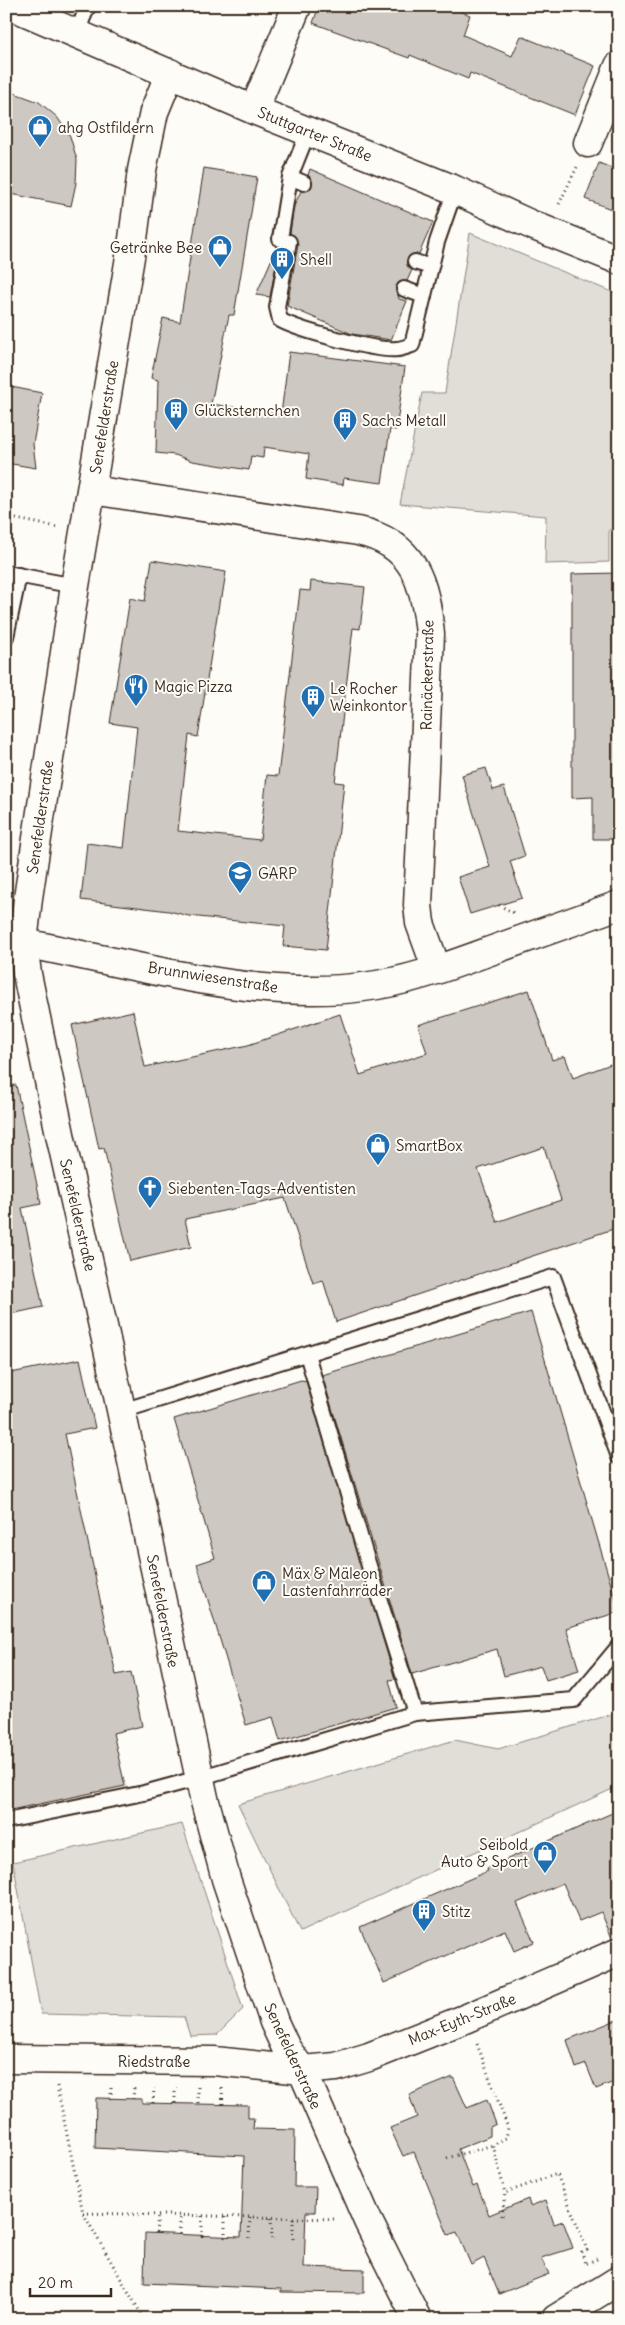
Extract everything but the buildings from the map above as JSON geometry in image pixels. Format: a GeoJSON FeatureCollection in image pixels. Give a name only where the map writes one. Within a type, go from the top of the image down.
{"type":"FeatureCollection","features":[{"type":"Feature","properties":{"kind":"street","name":"Stuttgarter Straße"},"geometry":{"type":"LineString","coordinates":[[12,6],[254,110],[455,190],[532,225],[619,260]]}},
{"type":"Feature","properties":{"kind":"street"},"geometry":{"type":"LineString","coordinates":[[254,110],[297,6]]}},
{"type":"Feature","properties":{"kind":"street"},"geometry":{"type":"LineString","coordinates":[[588,143],[619,66]]}},
{"type":"Feature","properties":{"kind":"street","name":"Senefelderstraße"},"geometry":{"type":"LineString","coordinates":[[170,73],[154,112],[142,170],[134,239],[75,586],[28,898],[15,941],[27,974],[199,1778],[226,1879],[274,2022],[286,2048],[302,2070],[368,2221],[416,2319]]}},
{"type":"Feature","properties":{"kind":"street","name":"Rainäckerstraße"},"geometry":{"type":"LineString","coordinates":[[92,490],[358,531],[375,535],[393,544],[407,557],[418,573],[424,591],[430,634],[418,905],[420,923],[437,970]]}},
{"type":"Feature","properties":{"kind":"street","name":"Brunnwiesenstraße"},"geometry":{"type":"LineString","coordinates":[[15,941],[185,976],[245,985],[302,990],[363,987],[407,979],[437,970],[619,905]]}},
{"type":"Feature","properties":{"kind":"street","name":"Max-Eyth-Straße"},"geometry":{"type":"LineString","coordinates":[[302,2070],[336,2067],[369,2057],[467,2018],[619,1952]]}},
{"type":"Feature","properties":{"kind":"street","name":"Riedstraße"},"geometry":{"type":"LineString","coordinates":[[6,2059],[56,2061],[214,2061],[302,2070]]}},
{"type":"Feature","properties":{"kind":"street"},"geometry":{"type":"LineString","coordinates":[[556,2319],[619,2280]]}},
{"type":"Feature","properties":{"kind":"lane"},"geometry":{"type":"LineString","coordinates":[[76,34],[88,6]]}},
{"type":"Feature","properties":{"kind":"lane"},"geometry":{"type":"LineString","coordinates":[[308,132],[290,177],[289,208],[277,308],[280,320],[293,327],[317,334],[396,350],[412,345],[431,267],[432,240],[455,190]]}},
{"type":"Feature","properties":{"kind":"lane"},"geometry":{"type":"LineString","coordinates":[[290,177],[304,183]]}},
{"type":"Feature","properties":{"kind":"lane"},"geometry":{"type":"LineString","coordinates":[[415,262],[431,267]]}},
{"type":"Feature","properties":{"kind":"lane"},"geometry":{"type":"LineString","coordinates":[[404,288],[424,296]]}},
{"type":"Feature","properties":{"kind":"lane"},"geometry":{"type":"LineString","coordinates":[[6,637],[12,574],[75,586]]}},
{"type":"Feature","properties":{"kind":"lane"},"geometry":{"type":"LineString","coordinates":[[122,1411],[553,1277],[619,1457]]}},
{"type":"Feature","properties":{"kind":"lane"},"geometry":{"type":"LineString","coordinates":[[307,1354],[365,1553],[415,1713]]}},
{"type":"Feature","properties":{"kind":"lane"},"geometry":{"type":"LineString","coordinates":[[6,1821],[144,1793],[415,1713],[574,1700],[619,1646]]}},
{"type":"Feature","properties":{"kind":"path"},"geometry":{"type":"LineString","coordinates":[[559,204],[588,143]]}},
{"type":"Feature","properties":{"kind":"path"},"geometry":{"type":"LineString","coordinates":[[6,516],[84,533]]}},
{"type":"Feature","properties":{"kind":"path"},"geometry":{"type":"LineString","coordinates":[[447,2158],[493,2145],[506,2138],[508,2128],[475,2041]]}},
{"type":"Feature","properties":{"kind":"path"},"geometry":{"type":"LineString","coordinates":[[56,2061],[55,2079],[83,2213],[144,2319]]}},
{"type":"Feature","properties":{"kind":"path"},"geometry":{"type":"LineString","coordinates":[[153,2103],[154,2082]]}},
{"type":"Feature","properties":{"kind":"path"},"geometry":{"type":"LineString","coordinates":[[175,2083],[175,2104]]}},
{"type":"Feature","properties":{"kind":"path"},"geometry":{"type":"LineString","coordinates":[[198,2084],[198,2104]]}},
{"type":"Feature","properties":{"kind":"path"},"geometry":{"type":"LineString","coordinates":[[222,2085],[223,2107]]}},
{"type":"Feature","properties":{"kind":"path"},"geometry":{"type":"LineString","coordinates":[[493,2145],[505,2193],[502,2216]]}},
{"type":"Feature","properties":{"kind":"path"},"geometry":{"type":"LineString","coordinates":[[505,2193],[557,2174],[587,2250],[582,2252],[585,2264],[599,2258]]}},
{"type":"Feature","properties":{"kind":"path"},"geometry":{"type":"LineString","coordinates":[[83,2213],[344,2219]]}},
{"type":"Feature","properties":{"kind":"path"},"geometry":{"type":"LineString","coordinates":[[156,2234],[158,2215]]}},
{"type":"Feature","properties":{"kind":"path"},"geometry":{"type":"LineString","coordinates":[[180,2216],[180,2234]]}},
{"type":"Feature","properties":{"kind":"path"},"geometry":{"type":"LineString","coordinates":[[202,2216],[202,2237]]}},
{"type":"Feature","properties":{"kind":"path"},"geometry":{"type":"LineString","coordinates":[[225,2216],[225,2238]]}},
{"type":"Feature","properties":{"kind":"path"},"geometry":{"type":"LineString","coordinates":[[249,2238],[250,2217]]}},
{"type":"Feature","properties":{"kind":"path"},"geometry":{"type":"LineString","coordinates":[[271,2218],[272,2239]]}},
{"type":"Feature","properties":{"kind":"path"},"geometry":{"type":"LineString","coordinates":[[293,2218],[293,2242]]}},
{"type":"Feature","properties":{"kind":"shaded area"},"geometry":{"type":"Polygon","coordinates":[[[470,233],[619,295],[619,530],[609,530],[609,562],[545,564],[546,516],[400,504],[422,393],[445,393],[470,233]]]}},
{"type":"Feature","properties":{"kind":"shaded area"},"geometry":{"type":"Polygon","coordinates":[[[619,1712],[619,1786],[300,1932],[238,1804],[455,1740],[498,1749],[619,1712]]]}},
{"type":"Feature","properties":{"kind":"shaded area"},"geometry":{"type":"Polygon","coordinates":[[[182,1824],[243,2009],[217,2035],[190,2036],[184,2017],[41,2014],[13,1862],[182,1824]]]}},
{"type":"Feature","properties":{"kind":"place","name":"ahg Ostfildern"},"geometry":{"type":"Point","coordinates":[40,148]}},
{"type":"Feature","properties":{"kind":"place","name":"Getränke Bee"},"geometry":{"type":"Point","coordinates":[220,268]}},
{"type":"Feature","properties":{"kind":"place","name":"Shell"},"geometry":{"type":"Point","coordinates":[282,280]}},
{"type":"Feature","properties":{"kind":"place","name":"Glücksternchen"},"geometry":{"type":"Point","coordinates":[176,431]}},
{"type":"Feature","properties":{"kind":"place","name":"Sachs Metall"},"geometry":{"type":"Point","coordinates":[345,441]}},
{"type":"Feature","properties":{"kind":"place","name":"Magic Pizza"},"geometry":{"type":"Point","coordinates":[136,707]}},
{"type":"Feature","properties":{"kind":"place","name":"Le Rocher Weinkontor"},"geometry":{"type":"Point","coordinates":[313,718]}},
{"type":"Feature","properties":{"kind":"place","name":"GARP"},"geometry":{"type":"Point","coordinates":[240,894]}},
{"type":"Feature","properties":{"kind":"place","name":"SmartBox"},"geometry":{"type":"Point","coordinates":[378,1166]}},
{"type":"Feature","properties":{"kind":"place","name":"Siebenten-Tags-Adventisten"},"geometry":{"type":"Point","coordinates":[150,1209]}},
{"type":"Feature","properties":{"kind":"place","name":"Mäx & Mäleon Lastenfahrräder"},"geometry":{"type":"Point","coordinates":[264,1603]}},
{"type":"Feature","properties":{"kind":"place","name":"Seibold Auto & Sport"},"geometry":{"type":"Point","coordinates":[545,1874]}},
{"type":"Feature","properties":{"kind":"place","name":"Stitz"},"geometry":{"type":"Point","coordinates":[424,1932]}}]}
